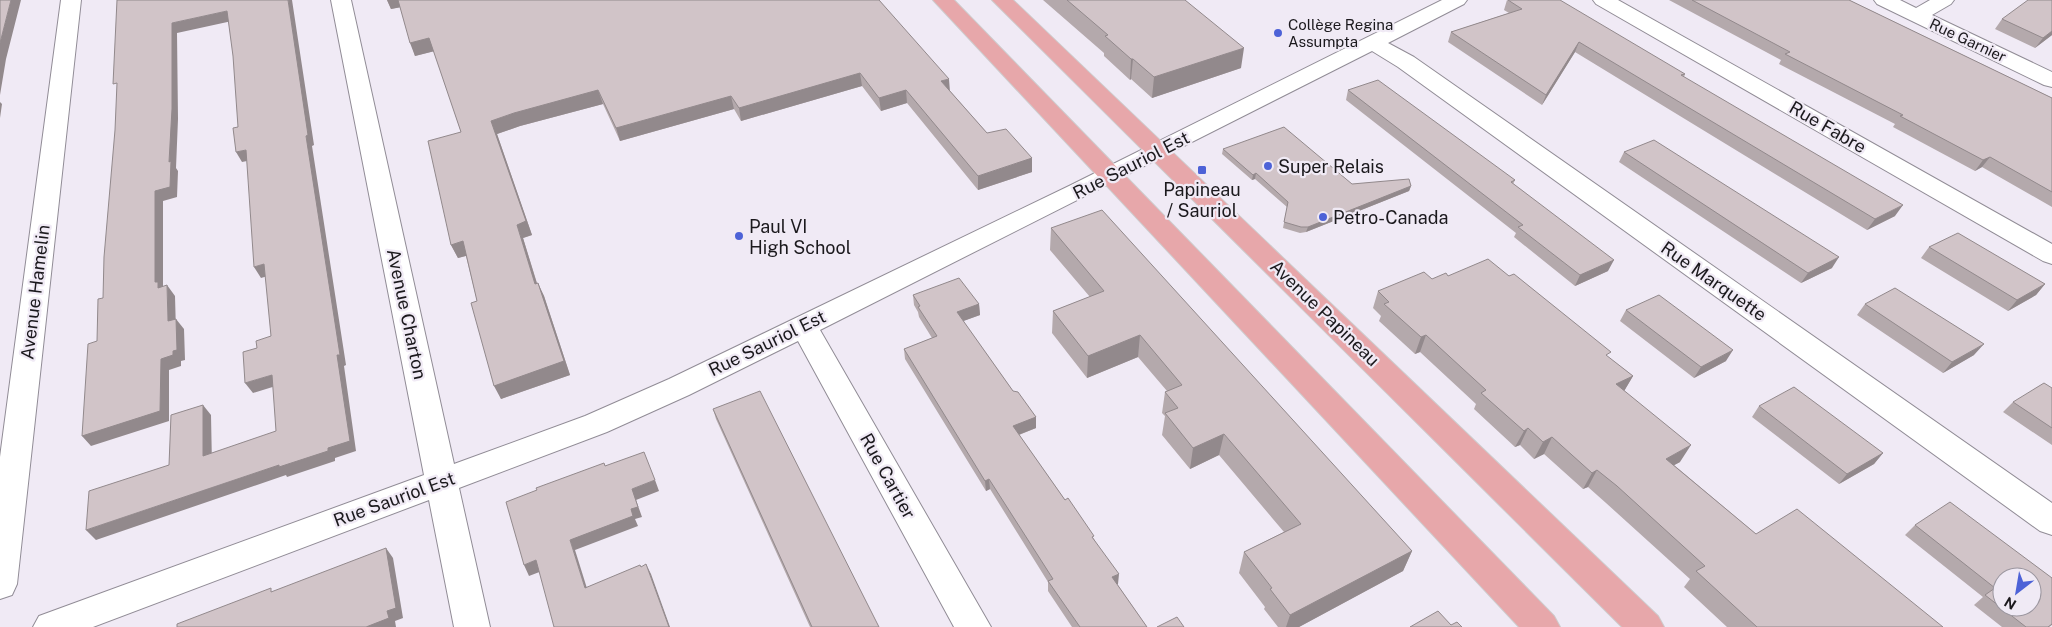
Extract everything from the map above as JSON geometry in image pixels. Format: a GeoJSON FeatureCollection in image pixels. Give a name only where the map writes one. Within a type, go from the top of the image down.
{"type":"FeatureCollection","features":[{"type":"Feature","properties":{"kind":"main road"},"geometry":{"type":"LineString","coordinates":[[942,0],[1542,627]]}},
{"type":"Feature","properties":{"kind":"main road","name":"Avenue Papineau"},"geometry":{"type":"LineString","coordinates":[[1002,0],[1646,627]]}},
{"type":"Feature","properties":{"kind":"street","name":"Avenue Hamelin"},"geometry":{"type":"LineString","coordinates":[[0,584],[71,0]]}},
{"type":"Feature","properties":{"kind":"street","name":"Avenue Charton"},"geometry":{"type":"LineString","coordinates":[[341,0],[472,627]]}},
{"type":"Feature","properties":{"kind":"street","name":"Rue Sauriol Est"},"geometry":{"type":"LineString","coordinates":[[51,627],[596,424],[680,387],[1457,0]]}},
{"type":"Feature","properties":{"kind":"street","name":"Rue Fabre"},"geometry":{"type":"LineString","coordinates":[[1603,0],[2052,255]]}},
{"type":"Feature","properties":{"kind":"street","name":"Rue Garnier"},"geometry":{"type":"LineString","coordinates":[[1884,0],[2052,80]]}},
{"type":"Feature","properties":{"kind":"street"},"geometry":{"type":"LineString","coordinates":[[1917,16],[1944,0]]}},
{"type":"Feature","properties":{"kind":"street","name":"Rue Marquette"},"geometry":{"type":"LineString","coordinates":[[1374,43],[1406,62],[2052,521]]}},
{"type":"Feature","properties":{"kind":"street","name":"Rue Cartier"},"geometry":{"type":"LineString","coordinates":[[803,325],[973,627]]}},
{"type":"Feature","properties":{"kind":"building"},"geometry":{"type":"Polygon","coordinates":[[[0,0],[11,0],[0,43],[0,0]]]}},
{"type":"Feature","properties":{"kind":"building"},"geometry":{"type":"Polygon","coordinates":[[[117,0],[288,0],[308,135],[306,136],[340,355],[337,355],[350,441],[328,448],[328,451],[279,467],[279,465],[86,530],[89,491],[169,465],[171,415],[203,405],[203,456],[276,431],[272,375],[245,383],[243,352],[257,348],[256,341],[271,336],[264,264],[254,267],[246,150],[236,152],[233,128],[238,127],[233,56],[227,11],[172,23],[170,187],[155,191],[155,282],[158,282],[158,288],[167,285],[168,321],[176,319],[177,350],[173,351],[173,355],[161,359],[160,411],[82,436],[88,344],[97,341],[98,299],[103,298],[104,257],[115,130],[117,83],[113,84],[117,0]]]}},
{"type":"Feature","properties":{"kind":"building"},"geometry":{"type":"Polygon","coordinates":[[[398,0],[879,0],[949,79],[941,81],[987,133],[1006,129],[1032,158],[978,176],[906,90],[879,98],[860,73],[739,108],[731,96],[616,128],[598,90],[491,121],[526,221],[517,225],[535,284],[538,283],[564,361],[494,386],[471,303],[477,301],[463,241],[451,245],[428,141],[461,132],[429,38],[410,43],[398,0]]]}},
{"type":"Feature","properties":{"kind":"building"},"geometry":{"type":"Polygon","coordinates":[[[1067,0],[1185,0],[1244,48],[1154,77],[1105,36],[1108,35],[1067,0]]]}},
{"type":"Feature","properties":{"kind":"building"},"geometry":{"type":"Polygon","coordinates":[[[1508,0],[1560,0],[1685,74],[1681,75],[1903,205],[1875,219],[1579,42],[1546,95],[1451,32],[1522,9],[1508,0]]]}},
{"type":"Feature","properties":{"kind":"building"},"geometry":{"type":"Polygon","coordinates":[[[1692,0],[1849,0],[2052,98],[2052,192],[1990,157],[1983,160],[1900,116],[1903,115],[1785,54],[1790,52],[1692,0]]]}},
{"type":"Feature","properties":{"kind":"building"},"geometry":{"type":"Polygon","coordinates":[[[2028,0],[2052,0],[2052,31],[2043,38],[2002,19],[2028,0]]]}},
{"type":"Feature","properties":{"kind":"building"},"geometry":{"type":"Polygon","coordinates":[[[1378,80],[1515,180],[1511,182],[1614,260],[1580,275],[1518,227],[1523,225],[1348,90],[1378,80]]]}},
{"type":"Feature","properties":{"kind":"building"},"geometry":{"type":"Polygon","coordinates":[[[1284,127],[1352,184],[1409,179],[1411,186],[1308,227],[1284,222],[1288,202],[1256,173],[1253,175],[1223,149],[1284,127]]]}},
{"type":"Feature","properties":{"kind":"building"},"geometry":{"type":"Polygon","coordinates":[[[1654,140],[1839,257],[1808,273],[1624,152],[1654,140]]]}},
{"type":"Feature","properties":{"kind":"building"},"geometry":{"type":"Polygon","coordinates":[[[1102,210],[1412,551],[1290,615],[1244,552],[1301,524],[1224,434],[1193,448],[1165,413],[1178,408],[1165,392],[1182,385],[1140,335],[1088,356],[1053,311],[1104,291],[1051,228],[1102,210]]]}},
{"type":"Feature","properties":{"kind":"building"},"geometry":{"type":"Polygon","coordinates":[[[1958,233],[2045,284],[2017,300],[1929,247],[1958,233]]]}},
{"type":"Feature","properties":{"kind":"building"},"geometry":{"type":"Polygon","coordinates":[[[1488,259],[1509,276],[1514,274],[1611,352],[1606,355],[1633,376],[1616,384],[1691,445],[1666,459],[1756,534],[1797,509],[1943,627],[1757,627],[1696,571],[1705,566],[1617,486],[1597,470],[1592,473],[1552,437],[1543,442],[1528,428],[1524,431],[1481,393],[1486,390],[1426,335],[1421,337],[1384,304],[1389,302],[1378,291],[1424,272],[1432,279],[1446,273],[1448,276],[1488,259]]]}},
{"type":"Feature","properties":{"kind":"building"},"geometry":{"type":"Polygon","coordinates":[[[959,278],[979,304],[957,312],[1013,391],[1018,392],[1036,417],[1013,426],[1065,500],[1068,498],[1094,536],[1092,537],[1119,574],[1112,577],[1147,627],[1080,627],[1048,581],[1053,579],[989,479],[985,481],[904,349],[937,336],[918,307],[920,306],[913,295],[959,278]]]}},
{"type":"Feature","properties":{"kind":"building"},"geometry":{"type":"Polygon","coordinates":[[[1895,288],[1984,344],[1952,362],[1865,304],[1895,288]]]}},
{"type":"Feature","properties":{"kind":"building"},"geometry":{"type":"Polygon","coordinates":[[[1659,295],[1733,350],[1701,367],[1626,310],[1659,295]]]}},
{"type":"Feature","properties":{"kind":"building"},"geometry":{"type":"Polygon","coordinates":[[[2044,383],[2052,388],[2052,428],[2013,402],[2044,383]]]}},
{"type":"Feature","properties":{"kind":"building"},"geometry":{"type":"Polygon","coordinates":[[[1794,387],[1883,453],[1847,474],[1759,406],[1794,387]]]}},
{"type":"Feature","properties":{"kind":"building"},"geometry":{"type":"Polygon","coordinates":[[[760,391],[879,627],[812,627],[713,409],[760,391]]]}},
{"type":"Feature","properties":{"kind":"building"},"geometry":{"type":"Polygon","coordinates":[[[644,452],[655,480],[632,489],[638,507],[631,509],[633,516],[570,540],[585,588],[646,564],[669,627],[554,627],[536,560],[524,565],[506,502],[537,490],[536,488],[604,463],[605,466],[644,452]]]}},
{"type":"Feature","properties":{"kind":"building"},"geometry":{"type":"Polygon","coordinates":[[[1950,502],[2037,567],[1992,567],[1992,586],[1915,525],[1950,502]]]}},
{"type":"Feature","properties":{"kind":"building"},"geometry":{"type":"Polygon","coordinates":[[[386,548],[396,608],[387,611],[389,618],[366,627],[177,627],[177,624],[271,588],[271,592],[386,548]]]}},
{"type":"Feature","properties":{"kind":"building"},"geometry":{"type":"Polygon","coordinates":[[[2042,571],[2052,578],[2052,624],[2048,627],[2026,627],[2013,617],[2042,617],[2042,571]]]}},
{"type":"Feature","properties":{"kind":"building"},"geometry":{"type":"Polygon","coordinates":[[[1992,590],[1992,600],[1985,595],[1992,590]]]}},
{"type":"Feature","properties":{"kind":"building"},"geometry":{"type":"Polygon","coordinates":[[[1438,611],[1451,625],[1457,622],[1462,627],[1410,627],[1438,611]]]}},
{"type":"Feature","properties":{"kind":"building"},"geometry":{"type":"Polygon","coordinates":[[[1177,617],[1184,627],[1157,627],[1177,617]]]}},
{"type":"Feature","properties":{"kind":"place","name":"Collège Regina Assumpta"},"geometry":{"type":"Point","coordinates":[1278,33]}},
{"type":"Feature","properties":{"kind":"place","name":"Super Relais"},"geometry":{"type":"Point","coordinates":[1268,166]}},
{"type":"Feature","properties":{"kind":"place","name":"Papineau / Sauriol"},"geometry":{"type":"Point","coordinates":[1202,170]}},
{"type":"Feature","properties":{"kind":"place","name":"Petro-Canada"},"geometry":{"type":"Point","coordinates":[1323,217]}},
{"type":"Feature","properties":{"kind":"place","name":"Paul VI High School"},"geometry":{"type":"Point","coordinates":[739,236]}}]}
